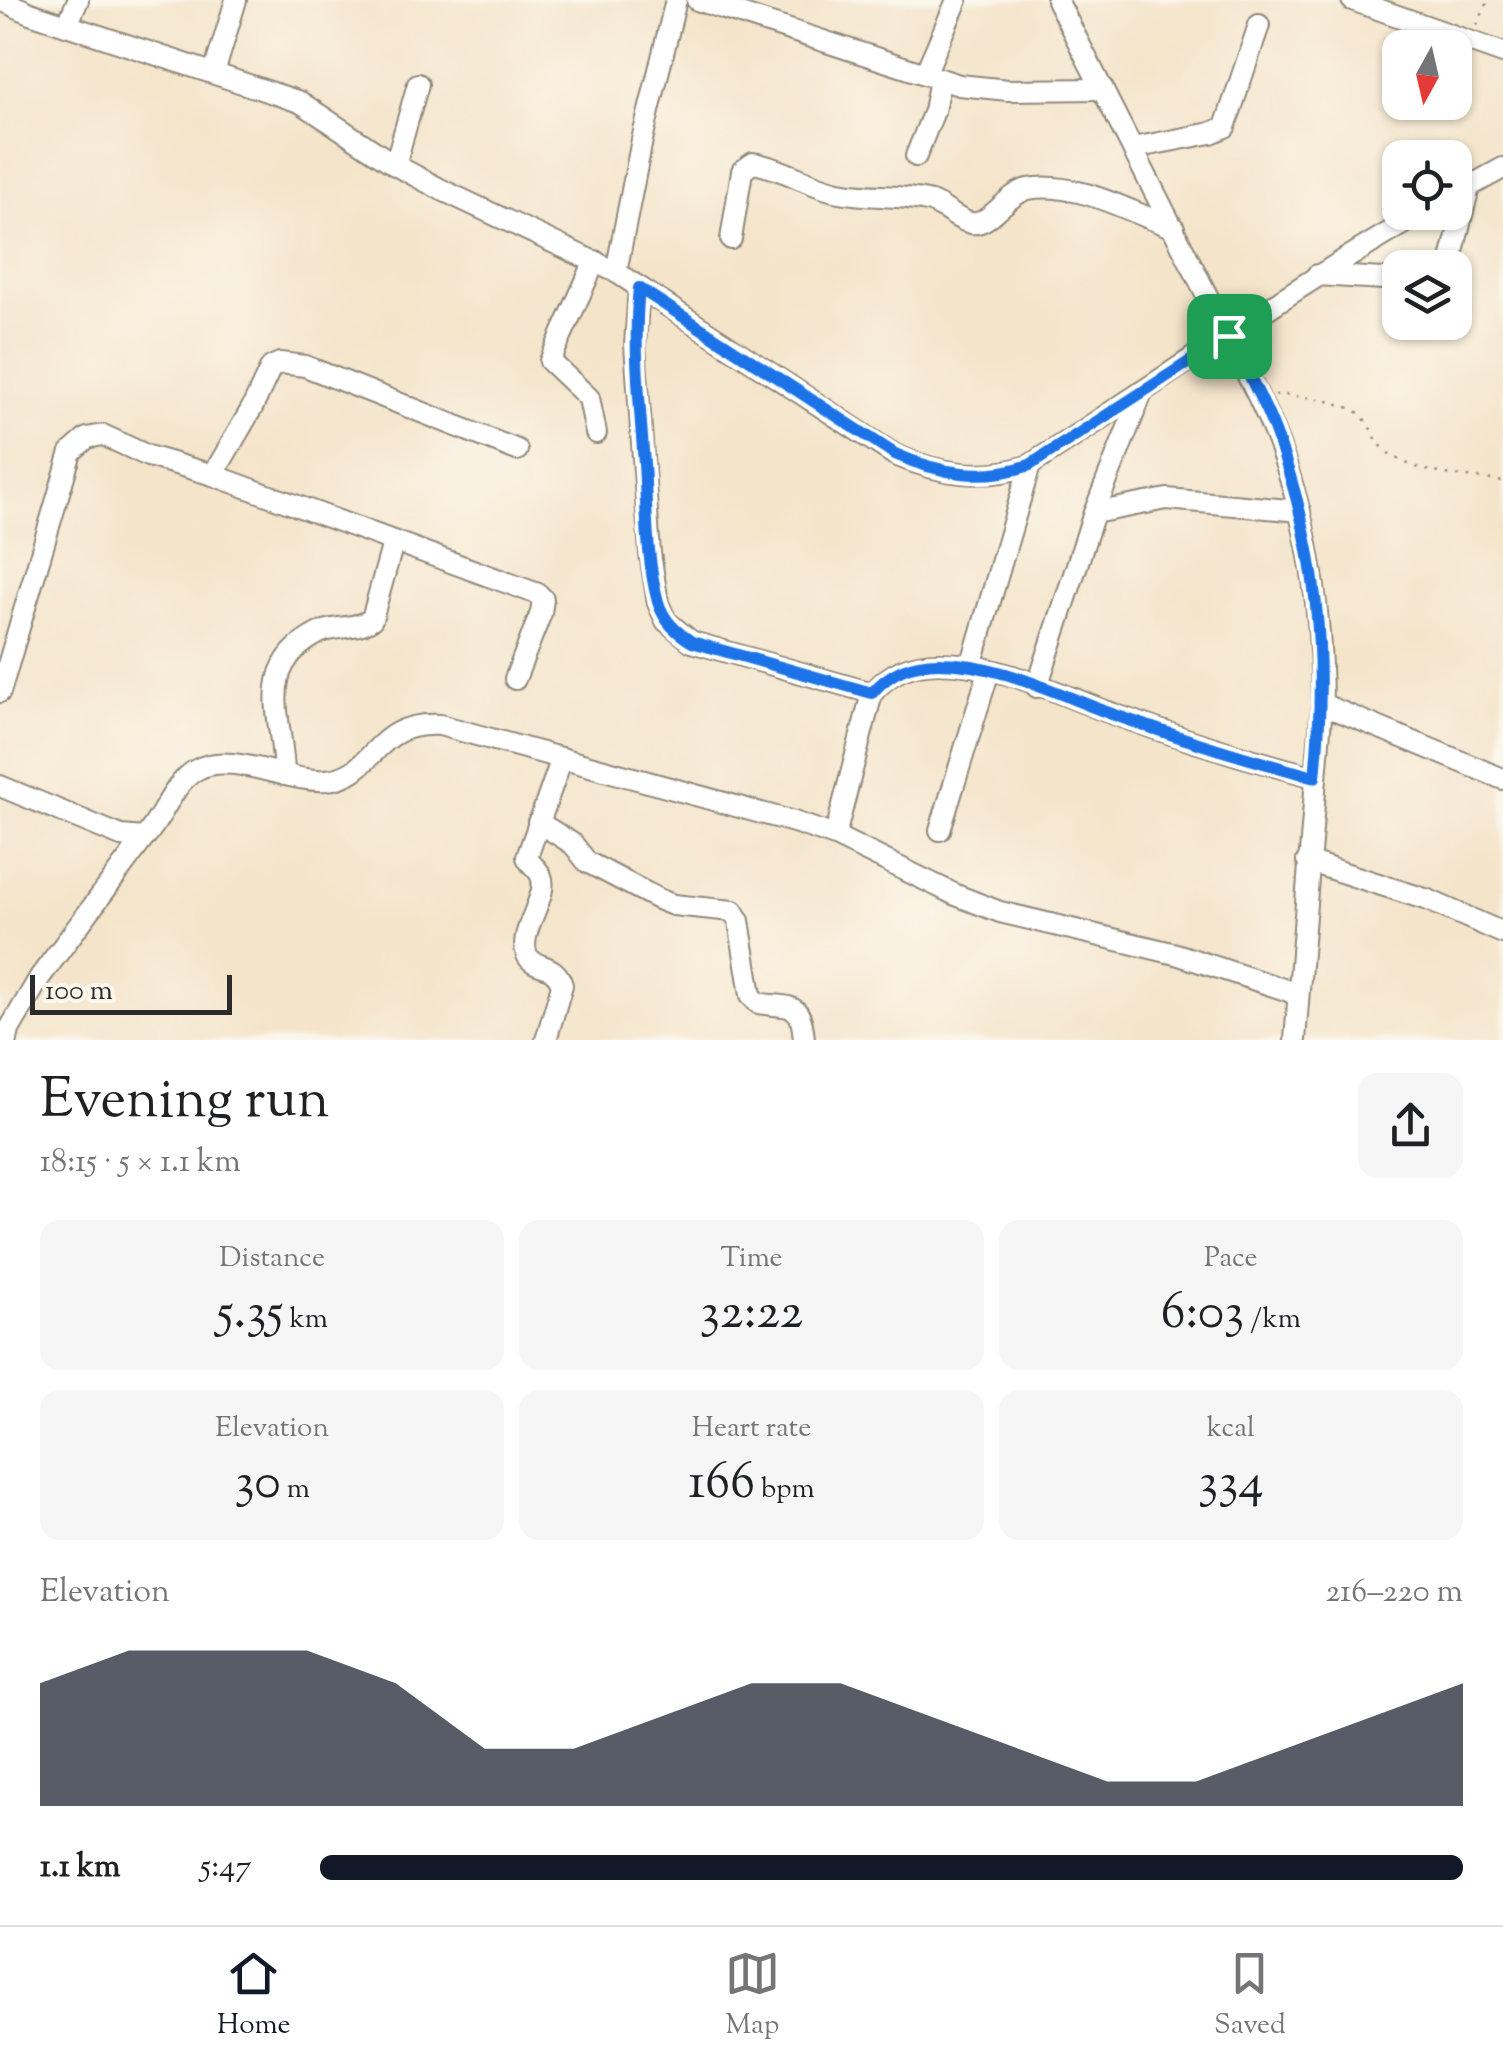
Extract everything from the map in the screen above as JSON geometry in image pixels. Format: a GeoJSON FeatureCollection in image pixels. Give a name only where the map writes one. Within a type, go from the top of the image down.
{"type":"FeatureCollection","features":[{"type":"Feature","properties":{"kind":"street"},"geometry":{"type":"LineString","coordinates":[[1,0],[300,102],[395,165],[616,272],[895,454],[922,466],[976,475],[1006,473],[1030,465],[1317,275],[1393,230]]}},
{"type":"Feature","properties":{"kind":"street"},"geometry":{"type":"LineString","coordinates":[[68,26],[78,0]]}},
{"type":"Feature","properties":{"kind":"street"},"geometry":{"type":"LineString","coordinates":[[214,73],[236,0]]}},
{"type":"Feature","properties":{"kind":"street"},"geometry":{"type":"LineString","coordinates":[[616,272],[642,140],[676,0]]}},
{"type":"Feature","properties":{"kind":"street"},"geometry":{"type":"LineString","coordinates":[[697,0],[979,89],[1103,89]]}},
{"type":"Feature","properties":{"kind":"street"},"geometry":{"type":"LineString","coordinates":[[916,156],[934,111],[933,77],[958,0]]}},
{"type":"Feature","properties":{"kind":"street"},"geometry":{"type":"LineString","coordinates":[[1057,0],[1276,432],[1300,510],[1315,582],[1322,704],[1294,1040]]}},
{"type":"Feature","properties":{"kind":"street"},"geometry":{"type":"LineString","coordinates":[[1352,0],[1441,30]]}},
{"type":"Feature","properties":{"kind":"street"},"geometry":{"type":"LineString","coordinates":[[1133,148],[1225,127],[1258,25]]}},
{"type":"Feature","properties":{"kind":"street"},"geometry":{"type":"LineString","coordinates":[[1472,41],[1503,53]]}},
{"type":"Feature","properties":{"kind":"street"},"geometry":{"type":"LineString","coordinates":[[395,165],[418,84]]}},
{"type":"Feature","properties":{"kind":"street"},"geometry":{"type":"LineString","coordinates":[[731,239],[742,171],[753,163],[844,193],[935,204],[969,223],[987,219],[1008,197],[1040,188],[1086,195],[1174,228]]}},
{"type":"Feature","properties":{"kind":"street"},"geometry":{"type":"LineString","coordinates":[[1472,185],[1503,168]]}},
{"type":"Feature","properties":{"kind":"street"},"geometry":{"type":"LineString","coordinates":[[594,261],[550,361],[590,398],[596,433]]}},
{"type":"Feature","properties":{"kind":"street"},"geometry":{"type":"LineString","coordinates":[[1317,275],[1382,279]]}},
{"type":"Feature","properties":{"kind":"street"},"geometry":{"type":"LineString","coordinates":[[639,288],[635,345],[650,554],[658,603],[666,620],[692,642],[872,693]]}},
{"type":"Feature","properties":{"kind":"street"},"geometry":{"type":"LineString","coordinates":[[213,475],[252,408],[265,375],[270,367],[280,363],[305,366],[517,450]]}},
{"type":"Feature","properties":{"kind":"street"},"geometry":{"type":"LineString","coordinates":[[1037,687],[1094,512],[1141,395]]}},
{"type":"Feature","properties":{"kind":"street"},"geometry":{"type":"LineString","coordinates":[[0,692],[71,452],[93,435],[104,435],[148,456],[213,475],[538,594],[543,599],[541,613],[514,679]]}},
{"type":"Feature","properties":{"kind":"street"},"geometry":{"type":"LineString","coordinates":[[940,830],[1030,465]]}},
{"type":"Feature","properties":{"kind":"street"},"geometry":{"type":"LineString","coordinates":[[1094,512],[1167,499],[1300,510]]}},
{"type":"Feature","properties":{"kind":"street"},"geometry":{"type":"LineString","coordinates":[[284,776],[282,737],[274,704],[276,683],[286,662],[301,646],[322,632],[363,625],[372,618],[393,542]]}},
{"type":"Feature","properties":{"kind":"street"},"geometry":{"type":"LineString","coordinates":[[836,836],[872,693],[884,679],[911,665],[980,668],[1196,744],[1315,777]]}},
{"type":"Feature","properties":{"kind":"street"},"geometry":{"type":"LineString","coordinates":[[1322,704],[1503,779]]}},
{"type":"Feature","properties":{"kind":"street"},"geometry":{"type":"LineString","coordinates":[[6,1040],[40,977],[182,782],[196,770],[216,763],[234,764],[284,776],[326,780],[358,768],[398,730],[418,724],[476,733],[836,836],[932,884],[1000,912],[1176,954],[1298,994]]}},
{"type":"Feature","properties":{"kind":"street"},"geometry":{"type":"LineString","coordinates":[[546,1040],[562,985],[554,970],[531,961],[526,949],[542,883],[527,857],[562,758]]}},
{"type":"Feature","properties":{"kind":"street"},"geometry":{"type":"LineString","coordinates":[[0,786],[120,836],[144,838]]}},
{"type":"Feature","properties":{"kind":"street"},"geometry":{"type":"LineString","coordinates":[[538,822],[573,844],[586,862],[658,899],[673,905],[733,911],[739,921],[751,995],[758,1003],[798,1011],[804,1040]]}},
{"type":"Feature","properties":{"kind":"street"},"geometry":{"type":"LineString","coordinates":[[1307,861],[1428,900],[1503,933]]}},
{"type":"Feature","properties":{"kind":"path"},"geometry":{"type":"LineString","coordinates":[[1472,32],[1489,0]]}},
{"type":"Feature","properties":{"kind":"path"},"geometry":{"type":"LineString","coordinates":[[1258,396],[1306,398],[1354,409],[1361,414],[1373,438],[1407,464],[1503,482]]}},
{"type":"Feature","properties":{"kind":"route"},"geometry":{"type":"LineString","coordinates":[[639,288],[895,454],[922,466],[976,475],[1006,473],[1030,465],[1229,336],[1276,432],[1300,510],[1315,582],[1322,649],[1322,704],[1315,777],[1196,744],[1004,674],[971,666],[911,665],[884,679],[872,693],[692,642],[666,620],[658,603],[650,554],[635,345],[639,288]]}}]}
